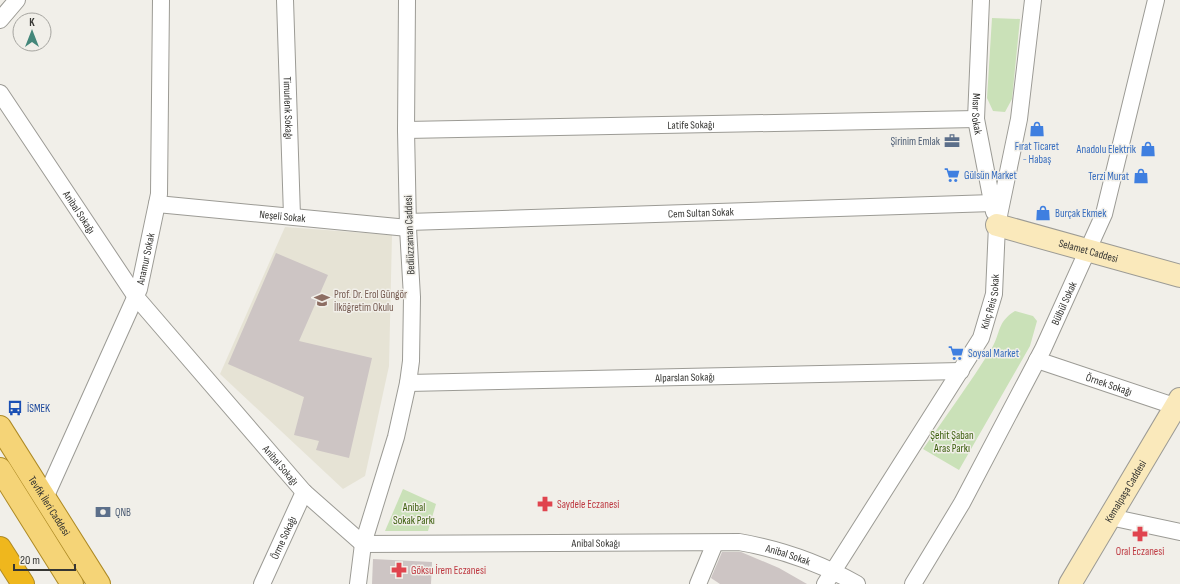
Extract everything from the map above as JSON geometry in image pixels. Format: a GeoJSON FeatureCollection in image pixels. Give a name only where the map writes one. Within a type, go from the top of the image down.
{"type":"FeatureCollection","features":[{"type":"Feature","properties":{"kind":"highway"},"geometry":{"type":"LineString","coordinates":[[0,548],[23,584]]}},
{"type":"Feature","properties":{"kind":"main road","name":"Tevfik İleri Caddesi"},"geometry":{"type":"LineString","coordinates":[[0,427],[99,584]]}},
{"type":"Feature","properties":{"kind":"main road","name":"Tevfik İleri Caddesi"},"geometry":{"type":"LineString","coordinates":[[0,469],[72,584]]}},
{"type":"Feature","properties":{"kind":"street"},"geometry":{"type":"LineString","coordinates":[[0,20],[17,0]]}},
{"type":"Feature","properties":{"kind":"street","name":"Anamur Sokak"},"geometry":{"type":"LineString","coordinates":[[45,498],[136,297],[159,194],[161,0]]}},
{"type":"Feature","properties":{"kind":"street","name":"Timurlenk Sokağı"},"geometry":{"type":"LineString","coordinates":[[285,0],[292,216]]}},
{"type":"Feature","properties":{"kind":"street","name":"Bediüzzaman Caddesi"},"geometry":{"type":"LineString","coordinates":[[358,584],[363,544],[388,467],[408,383],[412,329],[406,130],[408,0]]}},
{"type":"Feature","properties":{"kind":"street","name":"Mısır Sokak"},"geometry":{"type":"LineString","coordinates":[[981,0],[976,119],[997,225]]}},
{"type":"Feature","properties":{"kind":"street","name":"Kılıç Reis Sokak"},"geometry":{"type":"LineString","coordinates":[[829,577],[981,338],[994,294],[997,225],[1019,119],[1033,0]]}},
{"type":"Feature","properties":{"kind":"street","name":"Bülbül Sokak"},"geometry":{"type":"LineString","coordinates":[[913,584],[962,503],[1037,360],[1104,214],[1156,0]]}},
{"type":"Feature","properties":{"kind":"street","name":"Anibal Sokağı"},"geometry":{"type":"LineString","coordinates":[[0,93],[136,297],[304,492],[363,544],[715,543]]}},
{"type":"Feature","properties":{"kind":"street","name":"Latife Sokağı"},"geometry":{"type":"LineString","coordinates":[[406,130],[976,119]]}},
{"type":"Feature","properties":{"kind":"street","name":"Cem Sultan Sokak"},"geometry":{"type":"LineString","coordinates":[[408,225],[993,203]]}},
{"type":"Feature","properties":{"kind":"street","name":"Neşeli Sokak"},"geometry":{"type":"LineString","coordinates":[[157,204],[408,225]]}},
{"type":"Feature","properties":{"kind":"street","name":"Selamet Caddesi"},"geometry":{"type":"LineString","coordinates":[[997,225],[1180,276]]}},
{"type":"Feature","properties":{"kind":"street","name":"Örnek Sokağı"},"geometry":{"type":"LineString","coordinates":[[1037,360],[1179,405]]}},
{"type":"Feature","properties":{"kind":"street","name":"Alparslan Sokağı"},"geometry":{"type":"LineString","coordinates":[[408,383],[961,371]]}},
{"type":"Feature","properties":{"kind":"street","name":"Kemalpaşa Caddesi"},"geometry":{"type":"LineString","coordinates":[[1070,584],[1179,405]]}},
{"type":"Feature","properties":{"kind":"street","name":"Örme Sokağı"},"geometry":{"type":"LineString","coordinates":[[262,584],[304,492]]}},
{"type":"Feature","properties":{"kind":"street"},"geometry":{"type":"LineString","coordinates":[[1110,517],[1180,532]]}},
{"type":"Feature","properties":{"kind":"street","name":"Anibal Sokak"},"geometry":{"type":"LineString","coordinates":[[715,543],[739,542],[756,545],[829,577],[858,584]]}},
{"type":"Feature","properties":{"kind":"street"},"geometry":{"type":"LineString","coordinates":[[698,584],[715,543]]}},
{"type":"Feature","properties":{"kind":"shaded area","name":"Prof. Dr. Erol Güngör İlköğretim Okulu"},"geometry":{"type":"Polygon","coordinates":[[[285,227],[392,235],[389,366],[365,476],[343,489],[220,374],[285,227]]]}},
{"type":"Feature","properties":{"kind":"green space"},"geometry":{"type":"Polygon","coordinates":[[[992,18],[1020,19],[1012,99],[1005,112],[993,111],[987,98],[992,18]]]}},
{"type":"Feature","properties":{"kind":"green space","name":"Şehit Şaban Aras Parkı"},"geometry":{"type":"Polygon","coordinates":[[[1015,311],[1033,316],[1037,321],[1030,346],[959,470],[923,449],[967,387],[992,348],[1002,323],[1015,311]]]}},
{"type":"Feature","properties":{"kind":"green space","name":"Anibal Sokak Parkı"},"geometry":{"type":"Polygon","coordinates":[[[403,489],[436,504],[428,531],[385,531],[403,489]]]}},
{"type":"Feature","properties":{"kind":"building"},"geometry":{"type":"Polygon","coordinates":[[[276,253],[328,275],[299,341],[372,358],[349,458],[316,450],[319,441],[294,435],[304,397],[228,364],[276,253]]]}},
{"type":"Feature","properties":{"kind":"building"},"geometry":{"type":"Polygon","coordinates":[[[722,552],[741,552],[779,568],[807,584],[720,584],[711,578],[722,552]]]}},
{"type":"Feature","properties":{"kind":"building"},"geometry":{"type":"Polygon","coordinates":[[[373,559],[432,562],[431,584],[372,584],[373,559]]]}},
{"type":"Feature","properties":{"kind":"place","name":"Fırat Ticaret - Habaş"},"geometry":{"type":"Point","coordinates":[1037,129]}},
{"type":"Feature","properties":{"kind":"place","name":"Şirinim Emlak"},"geometry":{"type":"Point","coordinates":[952,141]}},
{"type":"Feature","properties":{"kind":"place","name":"Anadolu Elektrik"},"geometry":{"type":"Point","coordinates":[1148,149]}},
{"type":"Feature","properties":{"kind":"place","name":"Gülsün Market"},"geometry":{"type":"Point","coordinates":[952,175]}},
{"type":"Feature","properties":{"kind":"place","name":"Terzi Murat"},"geometry":{"type":"Point","coordinates":[1141,176]}},
{"type":"Feature","properties":{"kind":"place","name":"Burçak Ekmek"},"geometry":{"type":"Point","coordinates":[1043,213]}},
{"type":"Feature","properties":{"kind":"place","name":"Prof. Dr. Erol Güngör İlköğretim Okulu"},"geometry":{"type":"Point","coordinates":[322,300]}},
{"type":"Feature","properties":{"kind":"place","name":"Soysal Market"},"geometry":{"type":"Point","coordinates":[956,353]}},
{"type":"Feature","properties":{"kind":"place","name":"İSMEK"},"geometry":{"type":"Point","coordinates":[15,408]}},
{"type":"Feature","properties":{"kind":"place","name":"Saydele Eczanesi"},"geometry":{"type":"Point","coordinates":[545,504]}},
{"type":"Feature","properties":{"kind":"place","name":"QNB"},"geometry":{"type":"Point","coordinates":[103,512]}},
{"type":"Feature","properties":{"kind":"place","name":"Oral Eczanesi"},"geometry":{"type":"Point","coordinates":[1140,534]}},
{"type":"Feature","properties":{"kind":"place","name":"Göksu İrem Eczanesi"},"geometry":{"type":"Point","coordinates":[399,570]}}]}
